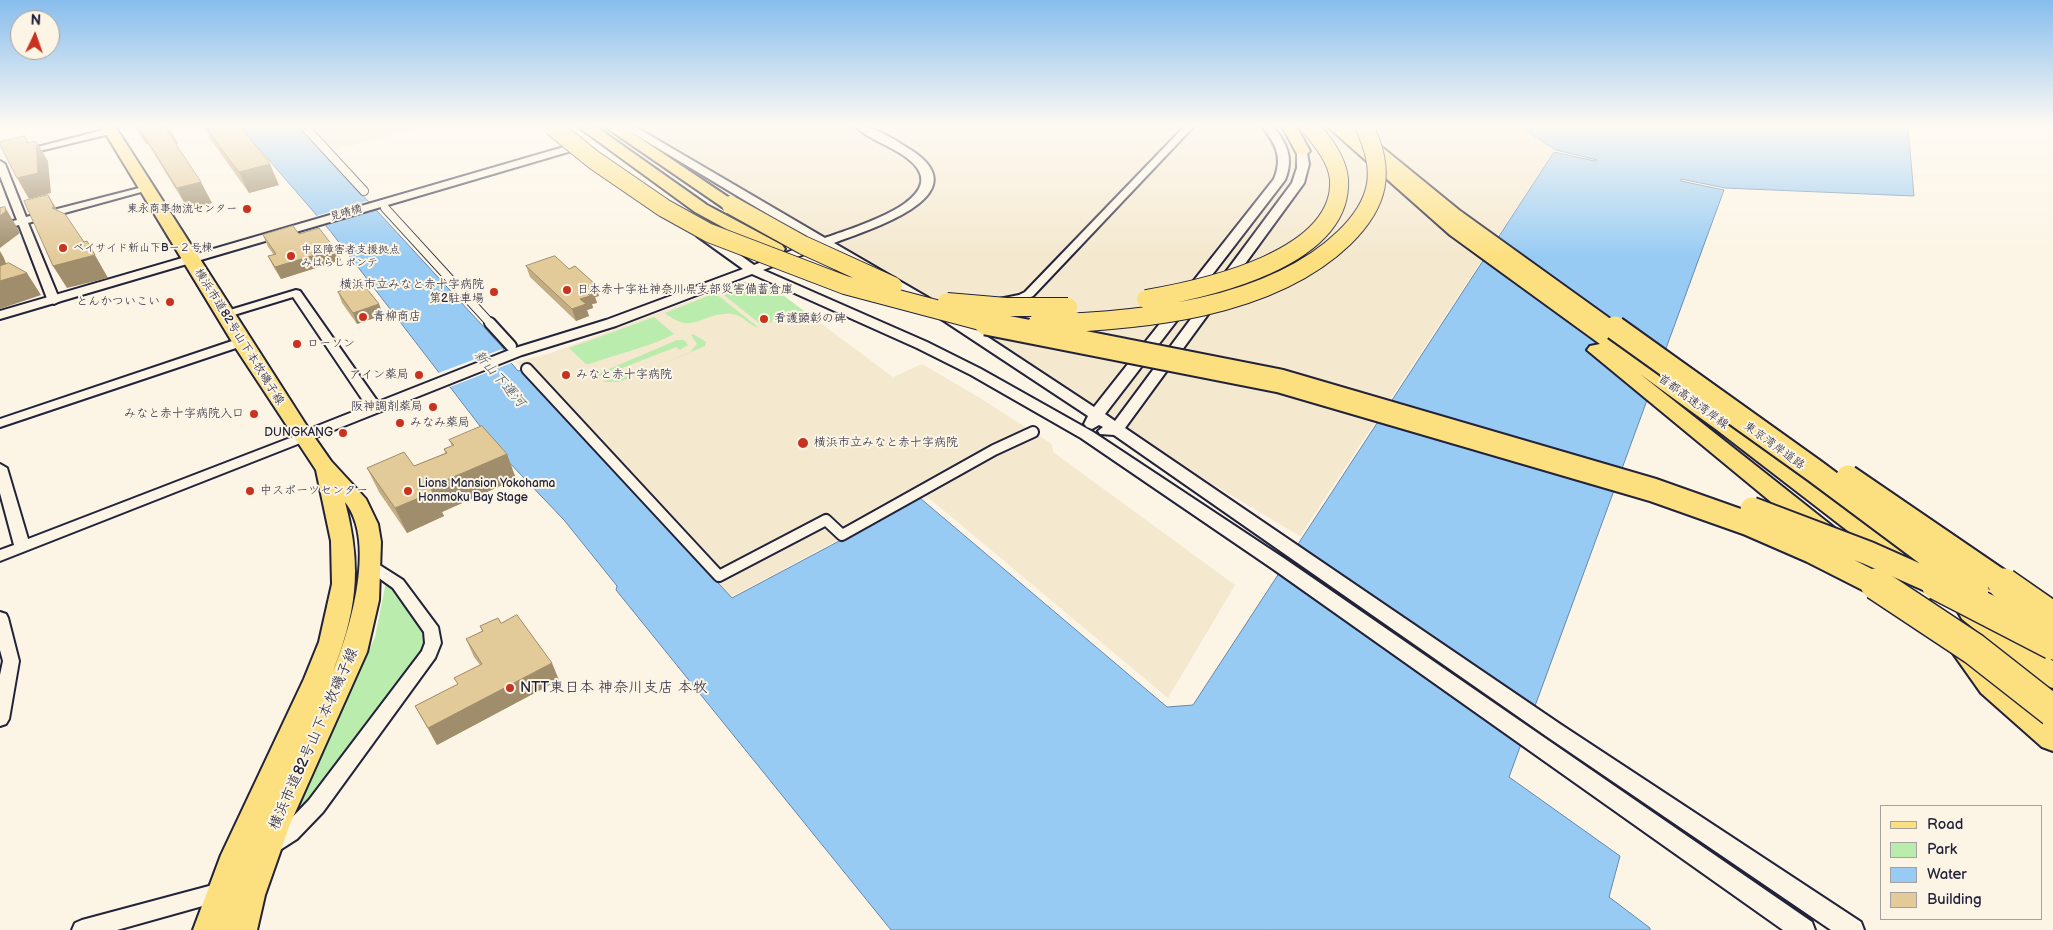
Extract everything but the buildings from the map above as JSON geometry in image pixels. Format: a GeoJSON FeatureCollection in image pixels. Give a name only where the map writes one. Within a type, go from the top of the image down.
{"type":"FeatureCollection","features":[{"type":"Feature","properties":{"kind":"highway"},"geometry":{"type":"LineString","coordinates":[[608,169],[664,208],[708,233],[845,285],[970,320],[1215,367],[1289,384],[1653,490],[1749,524],[1811,551],[1874,583],[1974,649],[2053,711]]}},
{"type":"Feature","properties":{"kind":"highway"},"geometry":{"type":"LineString","coordinates":[[621,169],[674,209],[732,247],[782,273],[837,295],[881,307],[932,317],[996,323],[1095,322],[1154,315],[1219,301],[1263,287],[1302,269],[1336,247],[1355,228],[1370,208],[1378,182],[1378,169]]}},
{"type":"Feature","properties":{"kind":"highway"},"geometry":{"type":"LineString","coordinates":[[632,169],[724,237],[782,273]]}},
{"type":"Feature","properties":{"kind":"highway"},"geometry":{"type":"LineString","coordinates":[[644,169],[724,224],[776,250],[864,284],[906,294],[955,302],[1006,307],[1069,307],[1122,303],[1177,294],[1229,279],[1273,262],[1297,248],[1326,222],[1336,202],[1339,181],[1336,169]]}},
{"type":"Feature","properties":{"kind":"highway"},"geometry":{"type":"LineString","coordinates":[[658,169],[776,250]]}},
{"type":"Feature","properties":{"kind":"highway"},"geometry":{"type":"LineString","coordinates":[[683,169],[731,205],[803,245],[904,290],[974,310],[1161,344],[1275,369],[1747,508],[1890,562],[1967,597],[2053,644]]}},
{"type":"Feature","properties":{"kind":"highway","name":"首都高速湾岸線"},"geometry":{"type":"LineString","coordinates":[[1382,169],[1488,255],[1786,470],[2053,677]]}},
{"type":"Feature","properties":{"kind":"highway","name":"東京湾岸道路"},"geometry":{"type":"LineString","coordinates":[[1397,169],[1460,220],[1918,552],[2053,663]]}},
{"type":"Feature","properties":{"kind":"highway","name":"首都高速湾岸線"},"geometry":{"type":"LineString","coordinates":[[1403,169],[1456,214],[1868,511],[2053,651]]}},
{"type":"Feature","properties":{"kind":"highway","name":"東京湾岸道路"},"geometry":{"type":"LineString","coordinates":[[1404,169],[1489,235],[1775,439],[1928,551],[2053,651]]}},
{"type":"Feature","properties":{"kind":"highway"},"geometry":{"type":"LineString","coordinates":[[1488,255],[1635,382],[1872,570],[2053,727]]}},
{"type":"Feature","properties":{"kind":"highway"},"geometry":{"type":"LineString","coordinates":[[1615,328],[1787,436],[1951,546],[2053,618]]}},
{"type":"Feature","properties":{"kind":"highway"},"geometry":{"type":"LineString","coordinates":[[1775,439],[1922,540],[2053,640]]}},
{"type":"Feature","properties":{"kind":"highway"},"geometry":{"type":"LineString","coordinates":[[1964,649],[1991,685],[2053,738]]}},
{"type":"Feature","properties":{"kind":"main road","name":"横浜市道82号山下本牧磯子線"},"geometry":{"type":"LineString","coordinates":[[135,169],[224,315],[303,437],[326,468],[361,508],[368,532],[370,564],[366,602],[354,651],[265,851],[242,930]]}},
{"type":"Feature","properties":{"kind":"main road","name":"横浜市道82号山下本牧磯子線"},"geometry":{"type":"LineString","coordinates":[[210,930],[221,892],[244,835],[318,676],[337,624],[344,583],[343,545],[326,468]]}},
{"type":"Feature","properties":{"kind":"street"},"geometry":{"type":"LineString","coordinates":[[0,315],[54,301],[2,169]]}},
{"type":"Feature","properties":{"kind":"street"},"geometry":{"type":"LineString","coordinates":[[344,169],[364,191]]}},
{"type":"Feature","properties":{"kind":"street","name":"見晴橋"},"geometry":{"type":"LineString","coordinates":[[0,323],[54,301],[497,169]]}},
{"type":"Feature","properties":{"kind":"street"},"geometry":{"type":"LineString","coordinates":[[615,169],[753,270],[922,345],[976,372],[1087,434],[1285,557]]}},
{"type":"Feature","properties":{"kind":"street"},"geometry":{"type":"LineString","coordinates":[[699,169],[938,311],[1096,415],[1285,557],[1549,739],[1852,930]]}},
{"type":"Feature","properties":{"kind":"street"},"geometry":{"type":"LineString","coordinates":[[0,556],[303,437],[510,351],[611,323],[753,270],[909,208],[923,195],[928,186],[929,174],[926,169]]}},
{"type":"Feature","properties":{"kind":"street"},"geometry":{"type":"LineString","coordinates":[[938,311],[961,303],[1011,300],[1029,294],[1148,169]]}},
{"type":"Feature","properties":{"kind":"street"},"geometry":{"type":"LineString","coordinates":[[1087,434],[1096,415],[1279,180],[1284,169]]}},
{"type":"Feature","properties":{"kind":"street"},"geometry":{"type":"LineString","coordinates":[[1087,434],[1116,430],[1298,183],[1303,169]]}},
{"type":"Feature","properties":{"kind":"street"},"geometry":{"type":"LineString","coordinates":[[0,228],[147,189]]}},
{"type":"Feature","properties":{"kind":"street"},"geometry":{"type":"LineString","coordinates":[[385,208],[510,351]]}},
{"type":"Feature","properties":{"kind":"street"},"geometry":{"type":"LineString","coordinates":[[224,315],[296,293],[375,408]]}},
{"type":"Feature","properties":{"kind":"street"},"geometry":{"type":"LineString","coordinates":[[0,423],[241,342]]}},
{"type":"Feature","properties":{"kind":"street"},"geometry":{"type":"LineString","coordinates":[[527,369],[720,576],[826,520],[842,535],[994,450],[1033,432]]}},
{"type":"Feature","properties":{"kind":"street"},"geometry":{"type":"LineString","coordinates":[[0,468],[22,546]]}},
{"type":"Feature","properties":{"kind":"street"},"geometry":{"type":"LineString","coordinates":[[265,851],[290,833],[316,806],[429,654],[432,632],[398,584],[370,564]]}},
{"type":"Feature","properties":{"kind":"street"},"geometry":{"type":"LineString","coordinates":[[0,618],[11,661],[0,719]]}},
{"type":"Feature","properties":{"kind":"street"},"geometry":{"type":"LineString","coordinates":[[1549,739],[1803,930]]}},
{"type":"Feature","properties":{"kind":"street"},"geometry":{"type":"LineString","coordinates":[[82,930],[254,884]]}},
{"type":"Feature","properties":{"kind":"shaded area"},"geometry":{"type":"Polygon","coordinates":[[[700,169],[1542,169],[1300,536],[1096,415],[700,169]]]}},
{"type":"Feature","properties":{"kind":"shaded area","name":"横浜市立みなと赤十字病院"},"geometry":{"type":"Polygon","coordinates":[[[740,282],[751,282],[765,289],[772,287],[893,377],[922,364],[980,398],[1052,444],[1053,452],[1235,585],[1168,698],[924,494],[731,597],[516,362],[551,353],[740,282]]]}},
{"type":"Feature","properties":{"kind":"green space"},"geometry":{"type":"Polygon","coordinates":[[[745,282],[765,290],[772,287],[804,311],[790,313],[763,326],[720,292],[745,282]]]}},
{"type":"Feature","properties":{"kind":"green space"},"geometry":{"type":"Polygon","coordinates":[[[715,293],[759,328],[732,314],[721,314],[691,323],[684,323],[675,320],[665,313],[715,293]]]}},
{"type":"Feature","properties":{"kind":"green space"},"geometry":{"type":"Polygon","coordinates":[[[654,317],[674,334],[643,347],[589,364],[586,364],[569,348],[654,317]]]}},
{"type":"Feature","properties":{"kind":"green space"},"geometry":{"type":"Polygon","coordinates":[[[693,334],[706,342],[705,346],[619,382],[602,382],[623,374],[628,378],[690,352],[697,344],[691,335],[693,334]]]}},
{"type":"Feature","properties":{"kind":"green space"},"geometry":{"type":"Polygon","coordinates":[[[677,340],[684,340],[688,345],[680,350],[676,347],[602,376],[595,375],[677,340]]]}},
{"type":"Feature","properties":{"kind":"green space"},"geometry":{"type":"Polygon","coordinates":[[[387,577],[428,637],[421,659],[301,812],[295,815],[375,637],[387,577]]]}},
{"type":"Feature","properties":{"kind":"water","name":"新山下運河"},"geometry":{"type":"Polygon","coordinates":[[[277,169],[339,169],[504,349],[501,351],[518,371],[522,370],[732,598],[920,498],[1167,707],[1193,705],[1543,169],[1912,169],[1914,196],[1725,188],[1681,179],[1681,181],[1724,190],[1509,777],[1620,856],[1609,897],[1650,928],[1650,930],[891,930],[616,590],[617,586],[564,520],[503,456],[331,232],[277,169]]]}},
{"type":"Feature","properties":{"kind":"pier"},"geometry":{"type":"Polygon","coordinates":[[[367,201],[376,210],[324,226],[316,216],[367,201]]]}},
{"type":"Feature","properties":{"kind":"pier"},"geometry":{"type":"Polygon","coordinates":[[[502,349],[514,362],[450,387],[438,373],[502,349]]]}},
{"type":"Feature","properties":{"kind":"place","name":"東永商事物流センター"},"geometry":{"type":"Point","coordinates":[247,209]}},
{"type":"Feature","properties":{"kind":"place","name":"ベイサイド新山下Bー２号棟"},"geometry":{"type":"Point","coordinates":[63,248]}},
{"type":"Feature","properties":{"kind":"place","name":"中区障害者支援拠点 みはらしポンテ"},"geometry":{"type":"Point","coordinates":[291,256]}},
{"type":"Feature","properties":{"kind":"place","name":"日本赤十字社神奈川県支部災害備蓄倉庫"},"geometry":{"type":"Point","coordinates":[567,290]}},
{"type":"Feature","properties":{"kind":"place","name":"横浜市立みなと赤十字病院 第2駐車場"},"geometry":{"type":"Point","coordinates":[494,292]}},
{"type":"Feature","properties":{"kind":"place","name":"とんかついこい"},"geometry":{"type":"Point","coordinates":[170,302]}},
{"type":"Feature","properties":{"kind":"place","name":"青柳商店"},"geometry":{"type":"Point","coordinates":[363,317]}},
{"type":"Feature","properties":{"kind":"place","name":"看護顕彰の碑"},"geometry":{"type":"Point","coordinates":[764,319]}},
{"type":"Feature","properties":{"kind":"place","name":"ローソン"},"geometry":{"type":"Point","coordinates":[297,344]}},
{"type":"Feature","properties":{"kind":"place","name":"アイン薬局"},"geometry":{"type":"Point","coordinates":[419,375]}},
{"type":"Feature","properties":{"kind":"place","name":"みなと赤十字病院"},"geometry":{"type":"Point","coordinates":[566,375]}},
{"type":"Feature","properties":{"kind":"place","name":"阪神調剤薬局"},"geometry":{"type":"Point","coordinates":[433,407]}},
{"type":"Feature","properties":{"kind":"place","name":"みなと赤十字病院入口"},"geometry":{"type":"Point","coordinates":[254,414]}},
{"type":"Feature","properties":{"kind":"place","name":"みなみ薬局"},"geometry":{"type":"Point","coordinates":[400,423]}},
{"type":"Feature","properties":{"kind":"place","name":"DUNGKANG"},"geometry":{"type":"Point","coordinates":[343,433]}},
{"type":"Feature","properties":{"kind":"place","name":"横浜市立みなと赤十字病院"},"geometry":{"type":"Point","coordinates":[803,443]}},
{"type":"Feature","properties":{"kind":"place","name":"中スポーツセンター"},"geometry":{"type":"Point","coordinates":[250,491]}},
{"type":"Feature","properties":{"kind":"place","name":"Lions Mansion Yokohama Honmoku Bay Stage"},"geometry":{"type":"Point","coordinates":[408,491]}},
{"type":"Feature","properties":{"kind":"place","name":"NTT東日本 神奈川支店 本牧"},"geometry":{"type":"Point","coordinates":[510,688]}}]}
